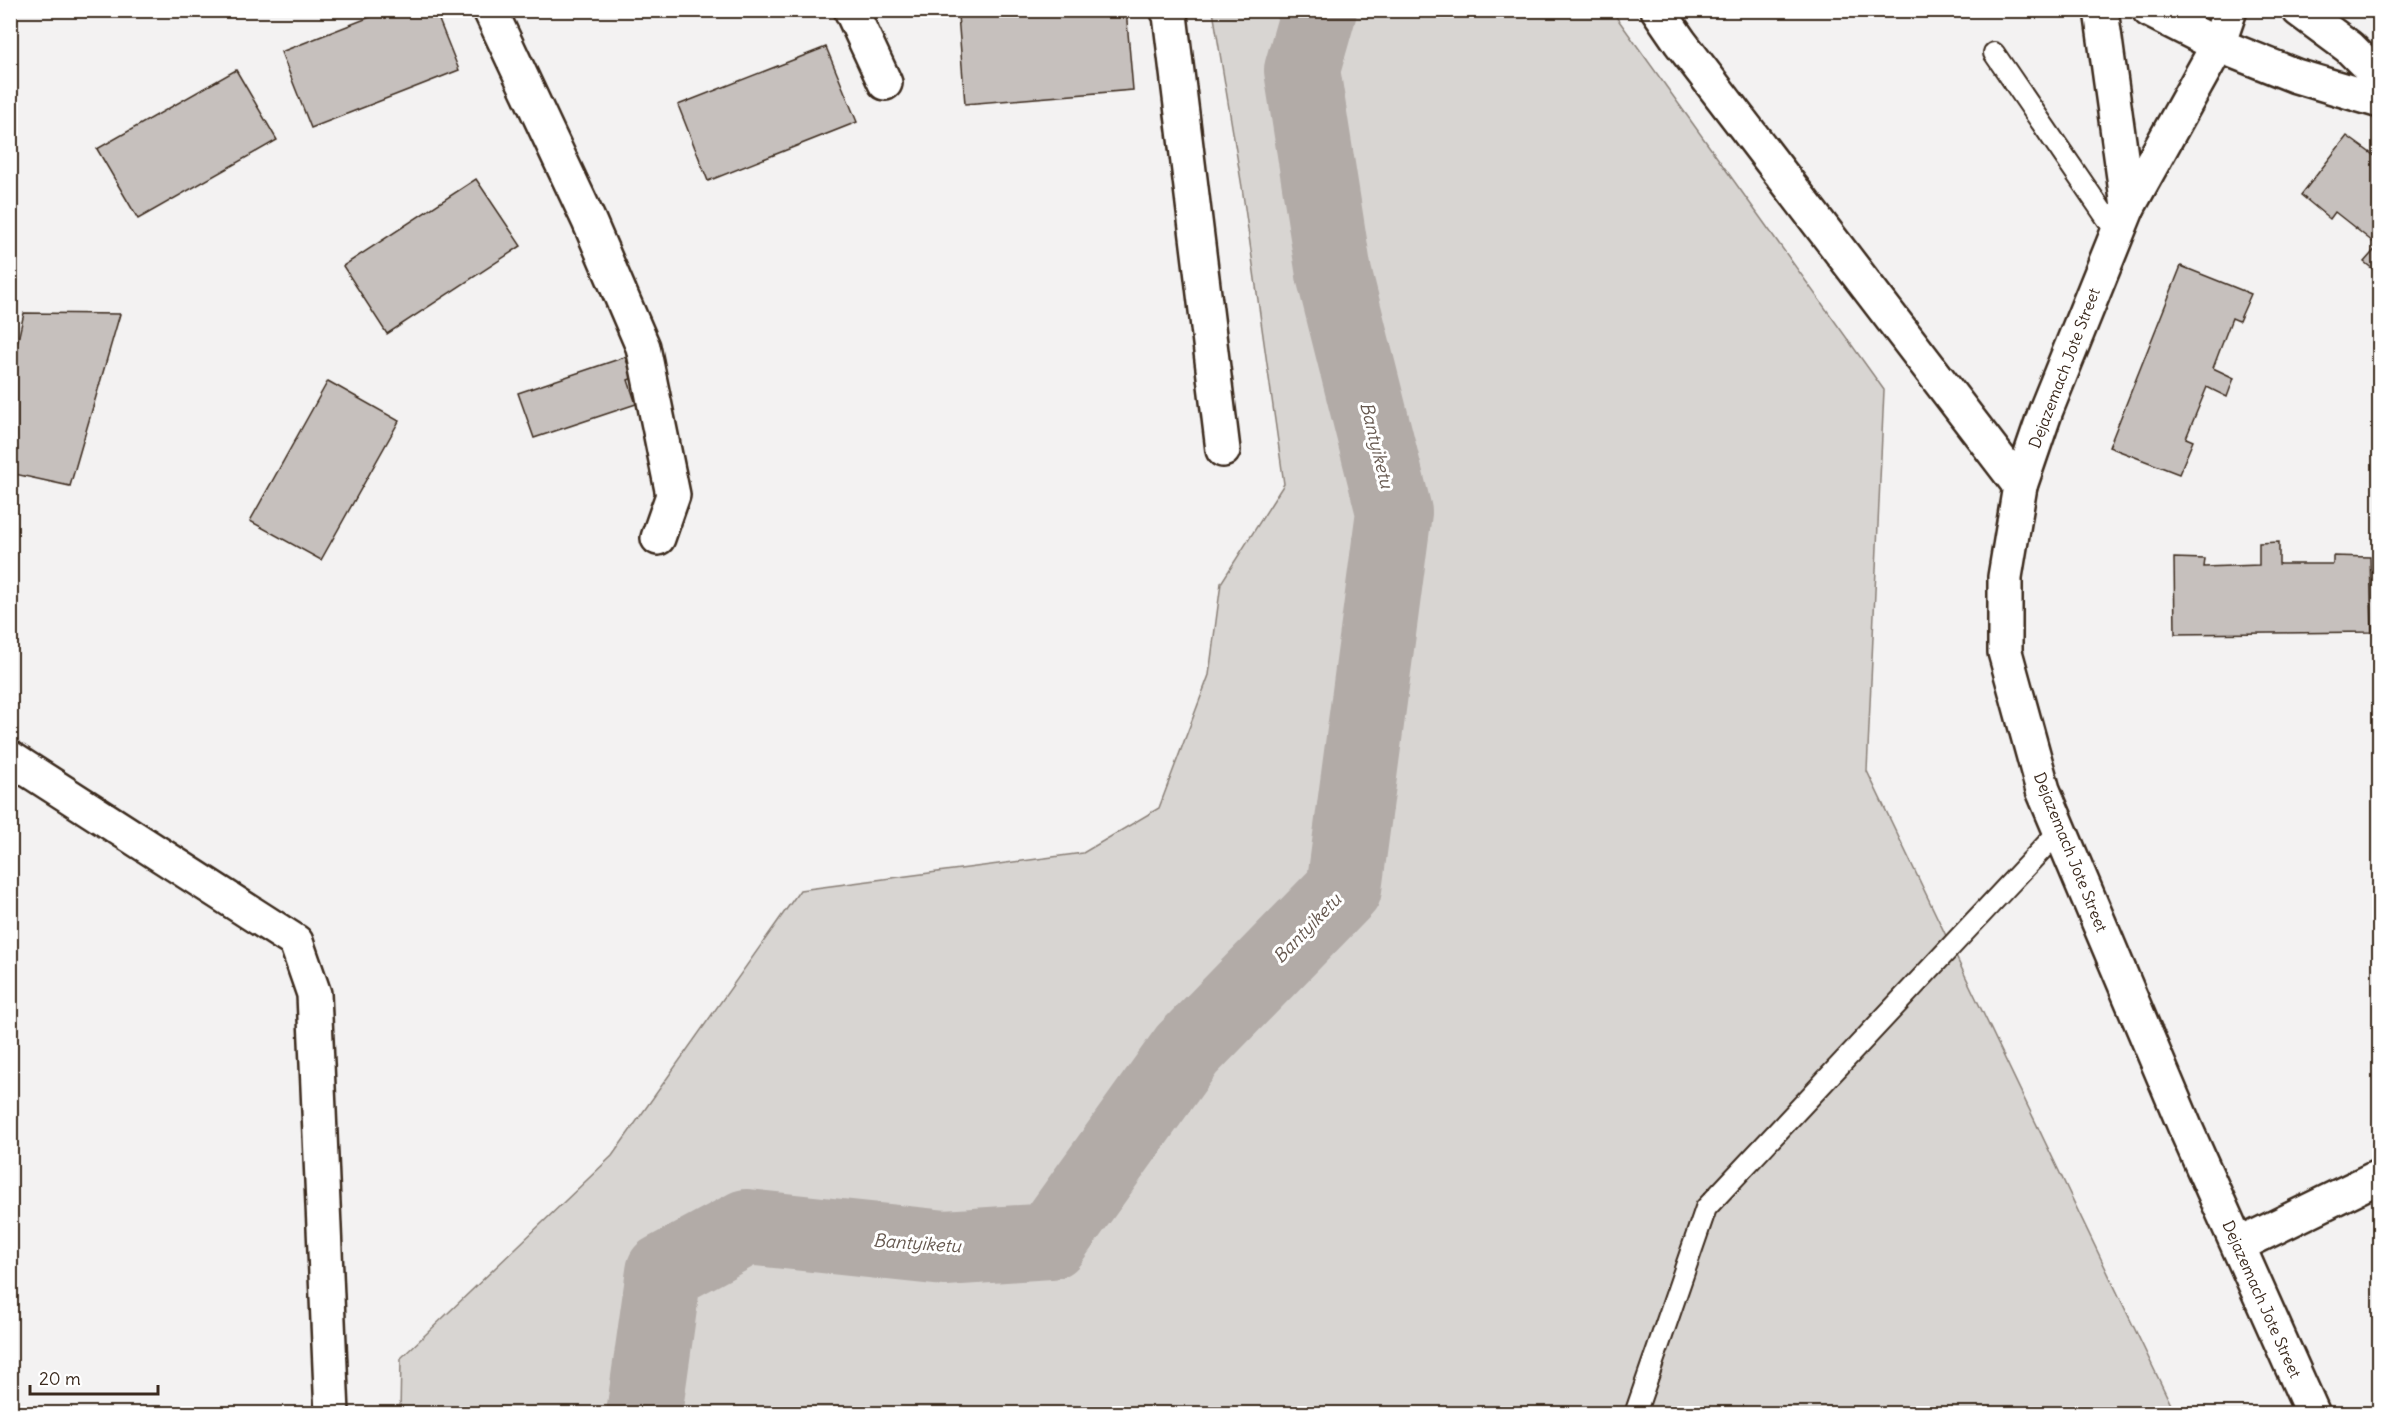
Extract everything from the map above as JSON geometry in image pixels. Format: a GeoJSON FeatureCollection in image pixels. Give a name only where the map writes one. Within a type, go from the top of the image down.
{"type":"FeatureCollection","features":[{"type":"Feature","properties":{"kind":"main road"},"geometry":{"type":"LineString","coordinates":[[490,10],[589,221],[643,347],[673,495],[658,538]]}},
{"type":"Feature","properties":{"kind":"main road"},"geometry":{"type":"LineString","coordinates":[[851,10],[885,83]]}},
{"type":"Feature","properties":{"kind":"main road"},"geometry":{"type":"LineString","coordinates":[[1167,10],[1170,15],[1223,450]]}},
{"type":"Feature","properties":{"kind":"main road"},"geometry":{"type":"LineString","coordinates":[[1658,10],[1680,42],[2020,486]]}},
{"type":"Feature","properties":{"kind":"main road"},"geometry":{"type":"LineString","coordinates":[[2101,10],[2123,220]]}},
{"type":"Feature","properties":{"kind":"main road"},"geometry":{"type":"LineString","coordinates":[[2149,10],[2218,45],[2317,84],[2379,101]]}},
{"type":"Feature","properties":{"kind":"main road","name":"Dejazemach Jote Street"},"geometry":{"type":"LineString","coordinates":[[2230,10],[2218,45],[2123,220],[2046,410],[2020,486],[2005,577],[2005,652],[2043,790],[2185,1127],[2313,1413]]}},
{"type":"Feature","properties":{"kind":"main road"},"geometry":{"type":"LineString","coordinates":[[2299,10],[2349,46],[2379,78]]}},
{"type":"Feature","properties":{"kind":"main road"},"geometry":{"type":"LineString","coordinates":[[10,758],[296,942],[314,994],[332,1413]]}},
{"type":"Feature","properties":{"kind":"main road"},"geometry":{"type":"LineString","coordinates":[[2239,1245],[2379,1176]]}},
{"type":"Feature","properties":{"kind":"lane"},"geometry":{"type":"LineString","coordinates":[[1994,53],[2123,220]]}},
{"type":"Feature","properties":{"kind":"lane"},"geometry":{"type":"LineString","coordinates":[[1635,1413],[1706,1208],[2060,830]]}},
{"type":"Feature","properties":{"kind":"shaded area"},"geometry":{"type":"Polygon","coordinates":[[[1213,11],[1612,11],[1884,390],[1867,771],[2175,1413],[400,1414],[401,1358],[612,1156],[800,890],[1083,853],[1159,808],[1209,675],[1221,583],[1284,484],[1242,187],[1213,11]]]}},
{"type":"Feature","properties":{"kind":"building"},"geometry":{"type":"Polygon","coordinates":[[[388,10],[435,10],[459,70],[311,128],[281,52],[388,10]]]}},
{"type":"Feature","properties":{"kind":"building"},"geometry":{"type":"Polygon","coordinates":[[[1010,10],[1126,10],[1133,90],[965,104],[958,15],[1010,10]]]}},
{"type":"Feature","properties":{"kind":"building"},"geometry":{"type":"Polygon","coordinates":[[[826,47],[857,122],[708,181],[678,105],[826,47]]]}},
{"type":"Feature","properties":{"kind":"building"},"geometry":{"type":"Polygon","coordinates":[[[236,70],[277,140],[138,219],[97,149],[236,70]]]}},
{"type":"Feature","properties":{"kind":"building"},"geometry":{"type":"Polygon","coordinates":[[[2347,136],[2380,160],[2379,274],[2364,262],[2378,246],[2335,212],[2330,219],[2301,195],[2347,136]]]}},
{"type":"Feature","properties":{"kind":"building"},"geometry":{"type":"Polygon","coordinates":[[[476,179],[521,246],[387,334],[343,266],[476,179]]]}},
{"type":"Feature","properties":{"kind":"building"},"geometry":{"type":"Polygon","coordinates":[[[2181,266],[2251,294],[2239,321],[2232,318],[2213,368],[2234,378],[2227,397],[2207,387],[2186,438],[2193,441],[2179,474],[2109,447],[2181,266]]]}},
{"type":"Feature","properties":{"kind":"building"},"geometry":{"type":"Polygon","coordinates":[[[24,313],[120,314],[70,486],[10,473],[10,376],[24,313]]]}},
{"type":"Feature","properties":{"kind":"building"},"geometry":{"type":"Polygon","coordinates":[[[625,357],[633,378],[628,380],[636,404],[534,438],[518,393],[625,357]]]}},
{"type":"Feature","properties":{"kind":"building"},"geometry":{"type":"Polygon","coordinates":[[[328,381],[399,421],[321,560],[250,521],[328,381]]]}},
{"type":"Feature","properties":{"kind":"building"},"geometry":{"type":"Polygon","coordinates":[[[2279,542],[2279,564],[2333,564],[2333,556],[2370,557],[2372,632],[2175,634],[2174,558],[2205,559],[2204,567],[2259,565],[2259,543],[2279,542]]]}},
{"type":"Feature","properties":{"kind":"waterway","name":"Bantyiketu"},"geometry":{"type":"LineString","coordinates":[[644,1414],[664,1272],[747,1227],[945,1248],[1050,1241],[1187,1050],[1344,889],[1394,512],[1334,274],[1302,70],[1319,10]]}}]}
